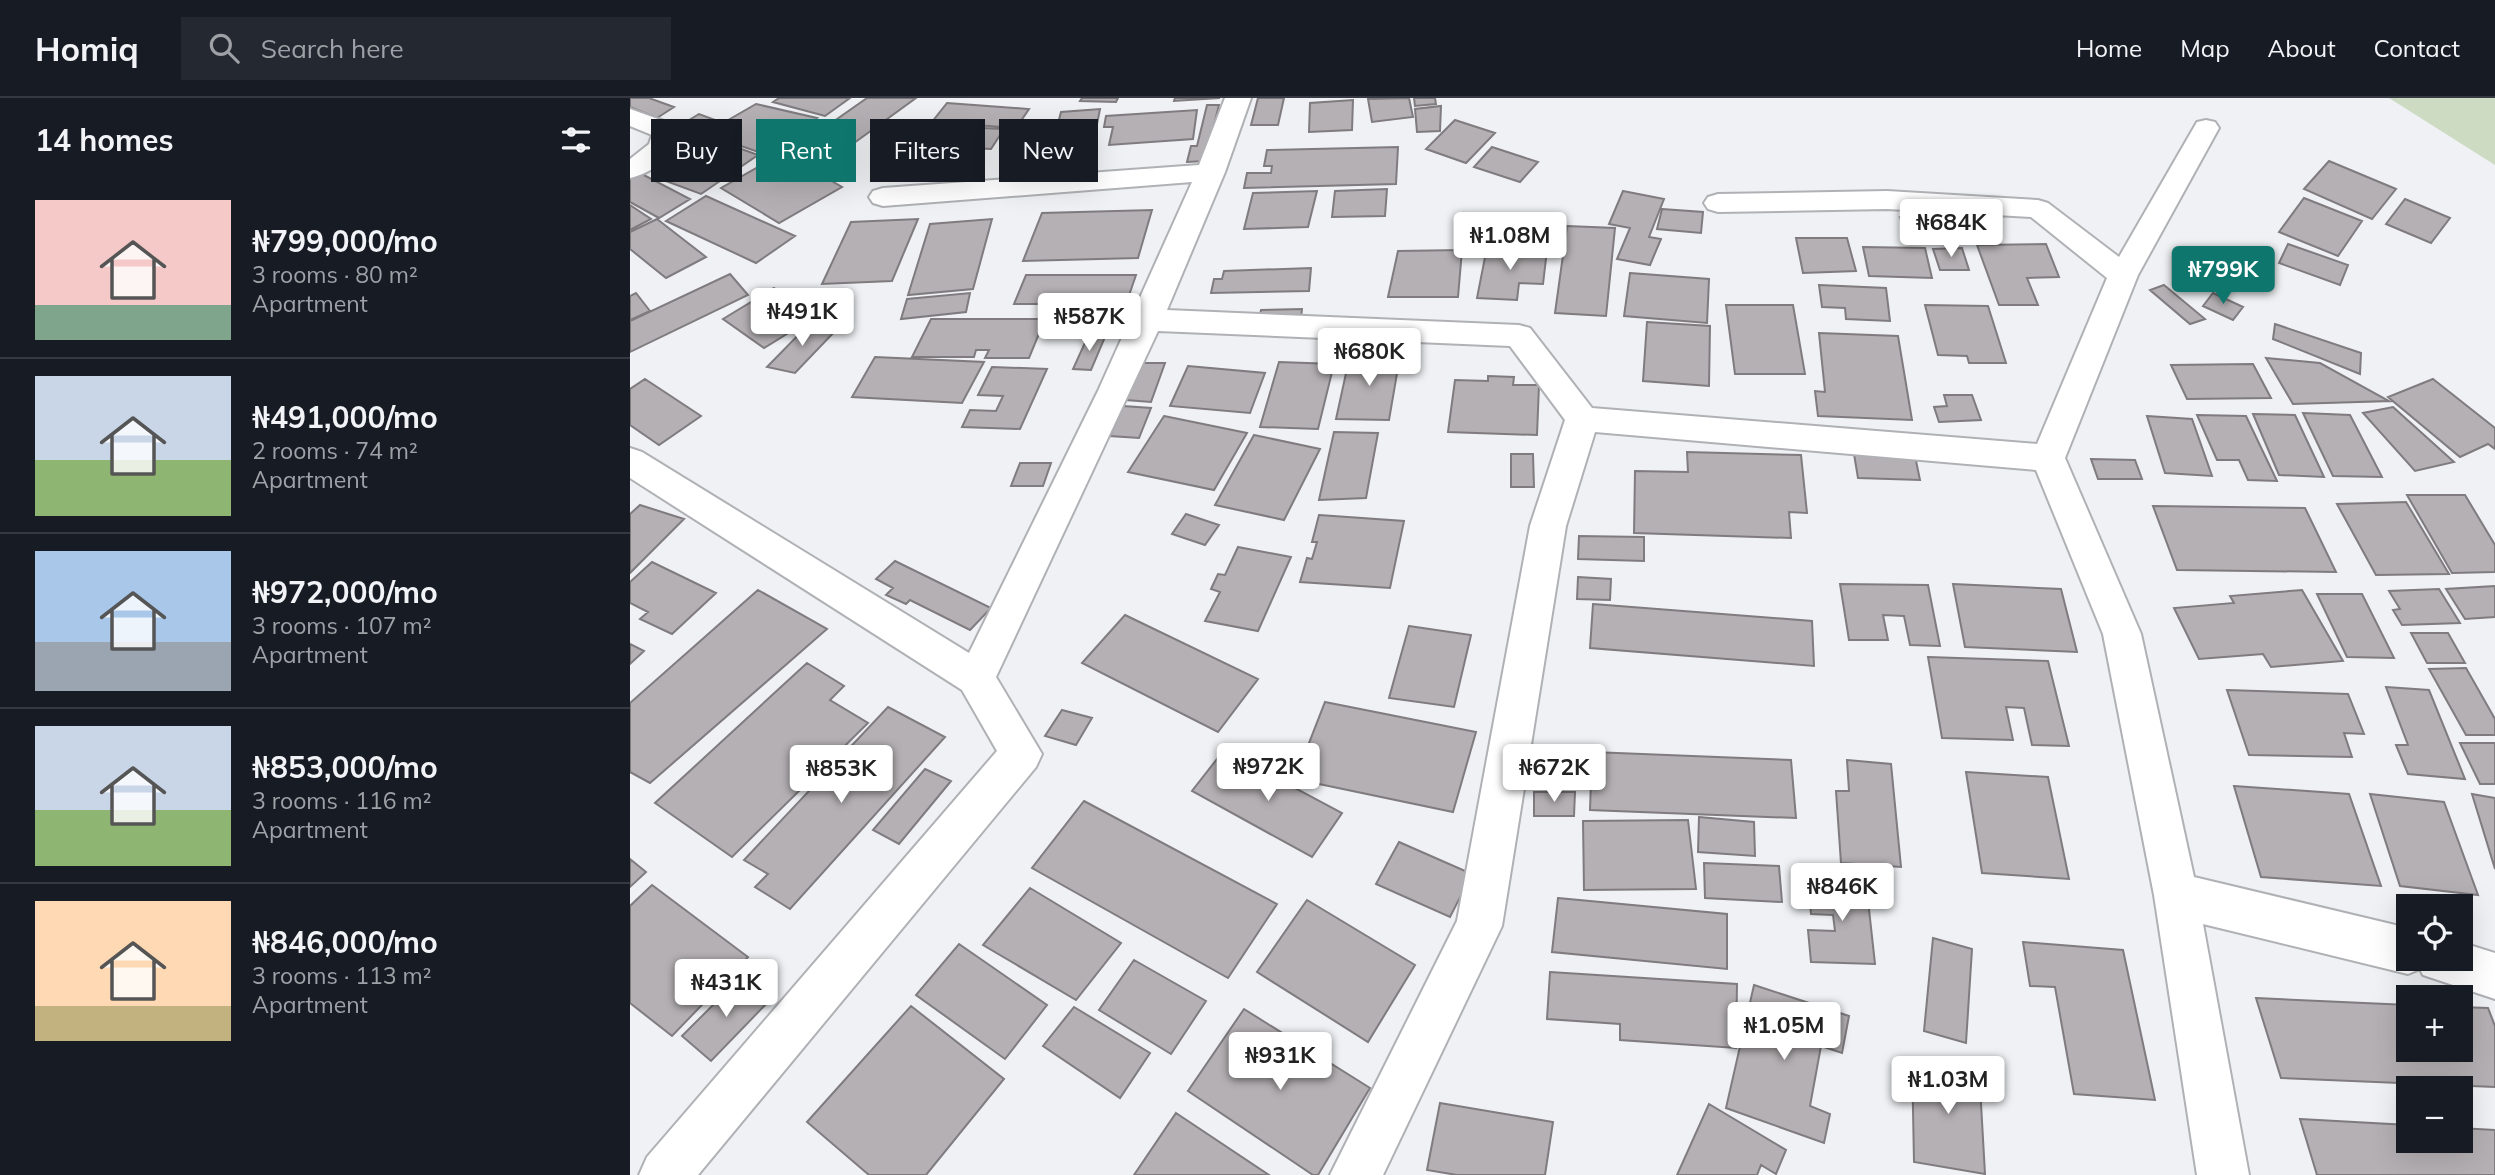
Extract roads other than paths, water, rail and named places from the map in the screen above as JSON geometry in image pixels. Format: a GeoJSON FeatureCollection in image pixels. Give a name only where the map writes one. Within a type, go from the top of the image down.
{"type":"FeatureCollection","features":[{"type":"Feature","properties":{"kind":"street"},"geometry":{"type":"LineString","coordinates":[[976,678],[1147,320],[1211,172],[1238,98]]}},
{"type":"Feature","properties":{"kind":"street"},"geometry":{"type":"LineString","coordinates":[[630,117],[666,131],[666,140],[660,149],[630,170]]}},
{"type":"Feature","properties":{"kind":"street"},"geometry":{"type":"LineString","coordinates":[[2206,128],[2123,275],[2048,458],[2122,634],[2176,895],[2223,1175]]}},
{"type":"Feature","properties":{"kind":"street"},"geometry":{"type":"LineString","coordinates":[[883,197],[1211,172]]}},
{"type":"Feature","properties":{"kind":"street"},"geometry":{"type":"LineString","coordinates":[[1718,203],[1887,200],[2038,209],[2123,275]]}},
{"type":"Feature","properties":{"kind":"street"},"geometry":{"type":"LineString","coordinates":[[1147,320],[1519,336],[1582,419],[2048,458]]}},
{"type":"Feature","properties":{"kind":"street"},"geometry":{"type":"LineString","coordinates":[[1356,1175],[1479,926],[1548,526],[1582,419]]}},
{"type":"Feature","properties":{"kind":"street"},"geometry":{"type":"LineString","coordinates":[[630,461],[976,678],[1021,754],[665,1175]]}},
{"type":"Feature","properties":{"kind":"street"},"geometry":{"type":"LineString","coordinates":[[2176,895],[2396,948]]}},
{"type":"Feature","properties":{"kind":"street"},"geometry":{"type":"LineString","coordinates":[[2473,969],[2495,976]]}}]}
